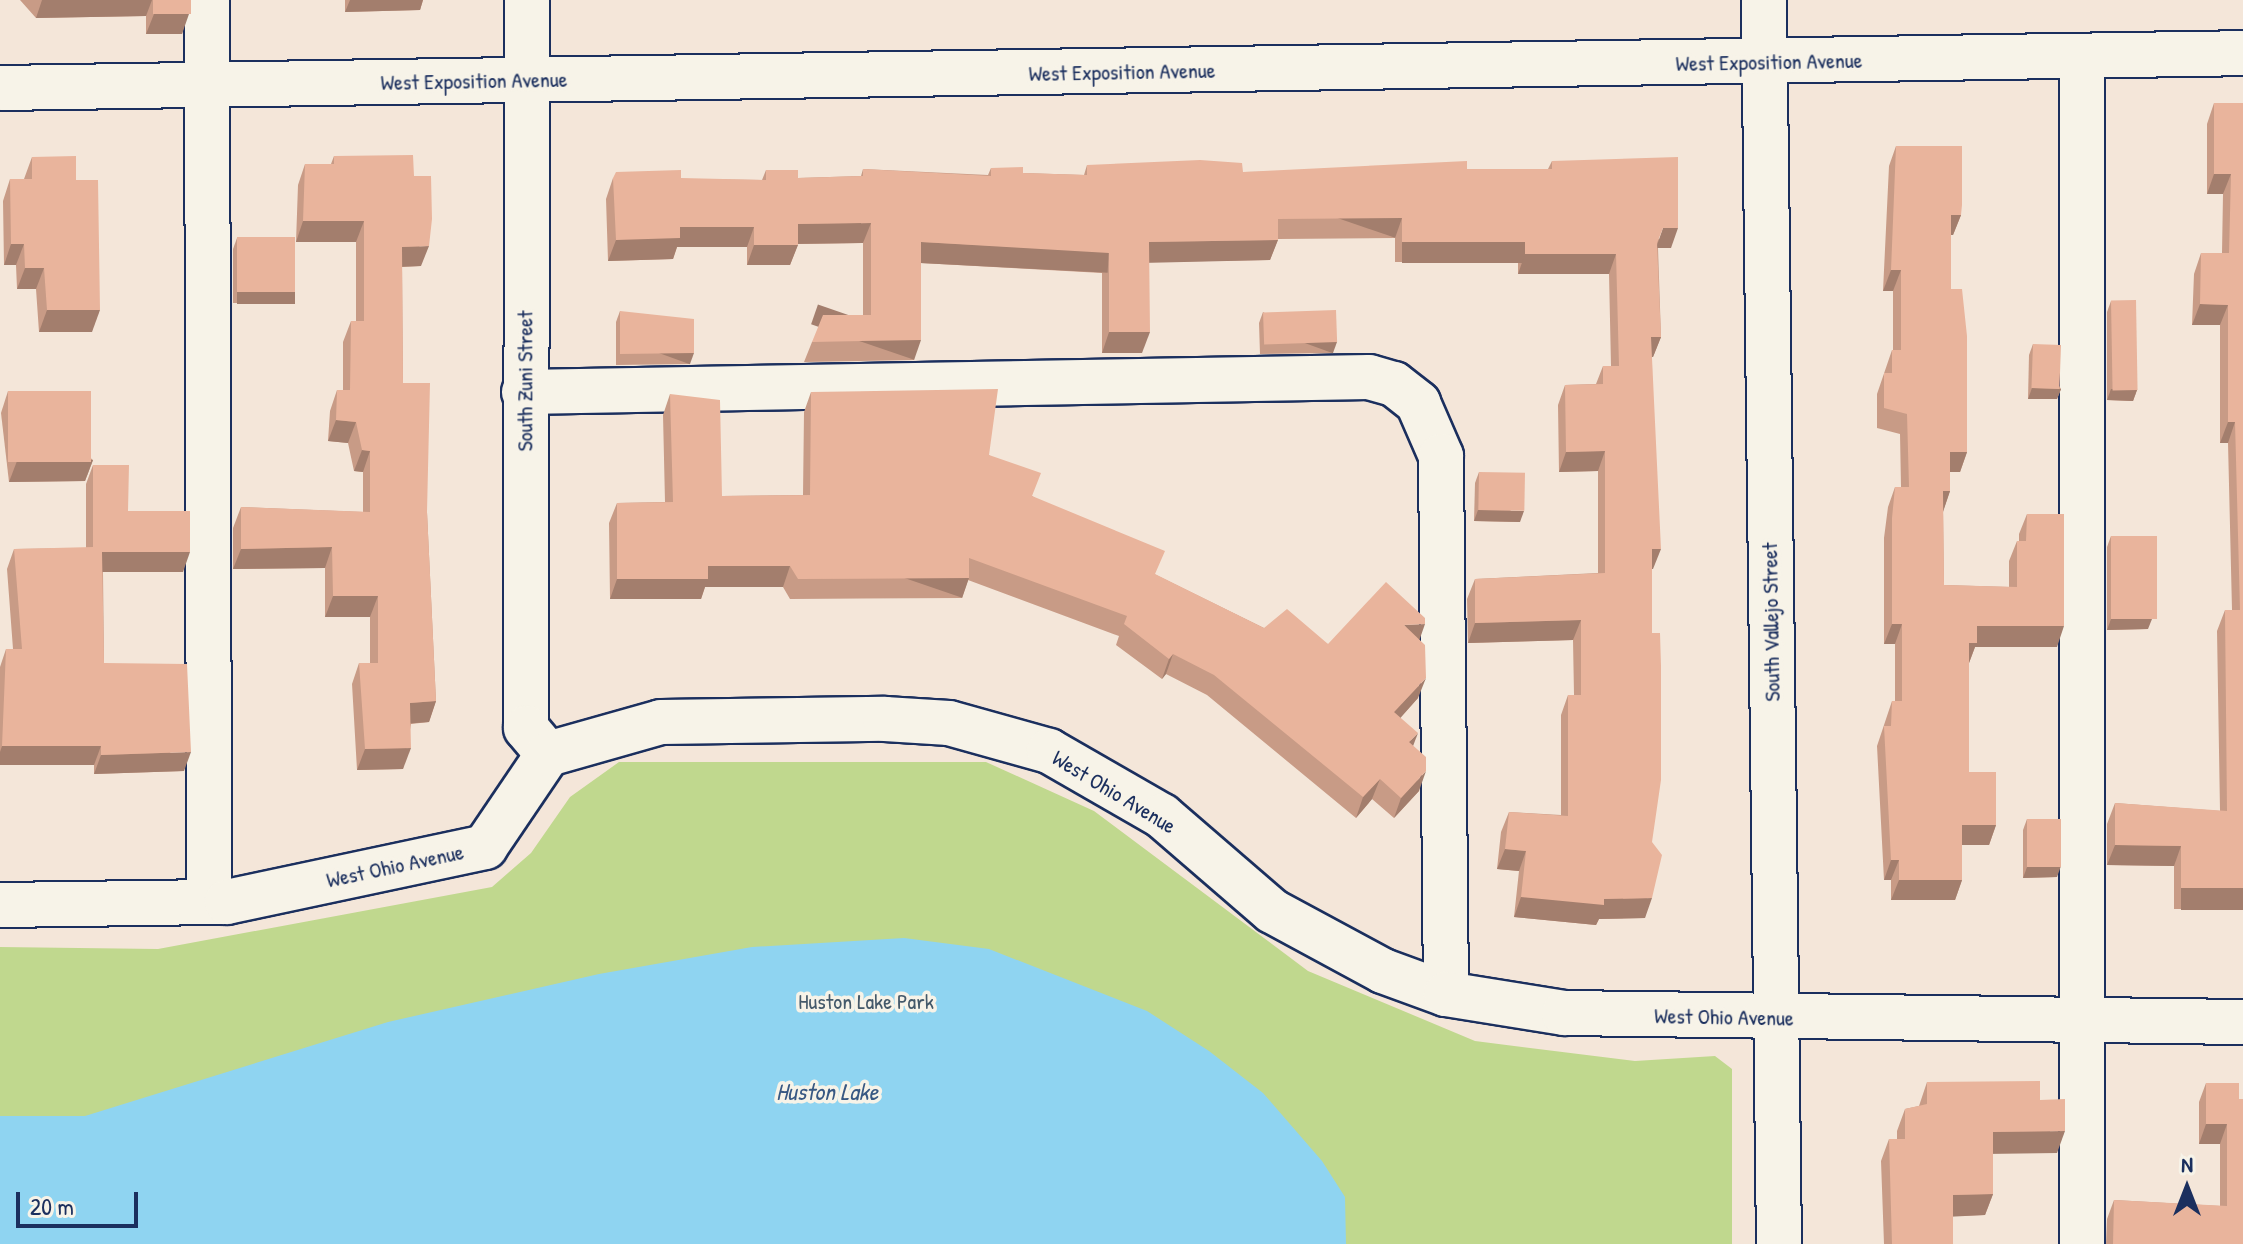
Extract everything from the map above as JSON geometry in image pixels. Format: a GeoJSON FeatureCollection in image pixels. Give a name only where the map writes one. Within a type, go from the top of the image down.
{"type":"FeatureCollection","features":[{"type":"Feature","properties":{"kind":"street"},"geometry":{"type":"LineString","coordinates":[[207,0],[209,902]]}},
{"type":"Feature","properties":{"kind":"street","name":"South Zuni Street"},"geometry":{"type":"LineString","coordinates":[[527,0],[524,392],[526,728],[548,754]]}},
{"type":"Feature","properties":{"kind":"street","name":"South Vallejo Street"},"geometry":{"type":"LineString","coordinates":[[1764,0],[1779,1244]]}},
{"type":"Feature","properties":{"kind":"street","name":"West Exposition Avenue"},"geometry":{"type":"LineString","coordinates":[[0,88],[2243,53]]}},
{"type":"Feature","properties":{"kind":"street"},"geometry":{"type":"LineString","coordinates":[[2082,56],[2082,1244]]}},
{"type":"Feature","properties":{"kind":"street"},"geometry":{"type":"LineString","coordinates":[[524,392],[1369,377],[1394,384],[1418,403],[1441,456],[1446,994]]}},
{"type":"Feature","properties":{"kind":"street","name":"West Ohio Avenue"},"geometry":{"type":"LineString","coordinates":[[0,905],[209,902],[485,847],[548,754],[661,722],[885,719],[997,733],[1049,751],[1162,816],[1272,911],[1320,940],[1446,994],[1564,1013],[2243,1022]]}},
{"type":"Feature","properties":{"kind":"green space","name":"Huston Lake Park"},"geometry":{"type":"Polygon","coordinates":[[[619,762],[986,762],[1094,811],[1308,971],[1475,1041],[1635,1061],[1715,1056],[1732,1069],[1732,1244],[0,1244],[0,947],[158,949],[492,887],[531,853],[570,797],[619,762]]]}},
{"type":"Feature","properties":{"kind":"water","name":"Huston Lake"},"geometry":{"type":"Polygon","coordinates":[[[904,938],[989,949],[1147,1011],[1209,1051],[1263,1093],[1322,1161],[1345,1197],[1346,1244],[0,1244],[0,1116],[85,1116],[388,1022],[599,974],[752,947],[904,938]]]}},
{"type":"Feature","properties":{"kind":"building"},"geometry":{"type":"Polygon","coordinates":[[[153,0],[191,0],[191,14],[153,14],[153,0]]]}},
{"type":"Feature","properties":{"kind":"building"},"geometry":{"type":"Polygon","coordinates":[[[2214,103],[2243,103],[2243,888],[2181,888],[2181,846],[2115,845],[2115,803],[2227,811],[2225,610],[2240,610],[2235,422],[2228,422],[2228,305],[2200,304],[2201,253],[2229,253],[2231,174],[2214,174],[2214,103]]]}},
{"type":"Feature","properties":{"kind":"building"},"geometry":{"type":"Polygon","coordinates":[[[1896,146],[1962,146],[1961,215],[1951,215],[1951,289],[1962,289],[1967,336],[1967,452],[1950,452],[1950,491],[1943,491],[1944,585],[2017,587],[2017,541],[2026,541],[2027,514],[2064,514],[2064,626],[1977,626],[1977,643],[1969,643],[1969,772],[1996,772],[1996,825],[1962,825],[1962,880],[1899,880],[1899,860],[1891,860],[1884,726],[1891,726],[1892,701],[1902,701],[1902,624],[1892,624],[1892,518],[1895,487],[1909,487],[1907,414],[1884,408],[1884,373],[1892,373],[1892,350],[1901,350],[1901,270],[1891,270],[1896,146]]]}},
{"type":"Feature","properties":{"kind":"building"},"geometry":{"type":"Polygon","coordinates":[[[413,155],[414,176],[431,176],[432,219],[429,246],[402,247],[403,383],[430,383],[427,512],[436,701],[410,703],[411,748],[365,749],[359,663],[378,663],[378,596],[333,596],[332,547],[241,549],[241,507],[370,512],[370,451],[362,450],[356,422],[336,420],[337,390],[350,390],[351,321],[364,321],[364,221],[303,221],[305,164],[334,164],[334,156],[413,155]]]}},
{"type":"Feature","properties":{"kind":"building"},"geometry":{"type":"Polygon","coordinates":[[[76,156],[76,180],[98,180],[100,310],[47,310],[44,268],[25,268],[24,244],[11,244],[10,179],[32,179],[32,157],[76,156]]]}},
{"type":"Feature","properties":{"kind":"building"},"geometry":{"type":"Polygon","coordinates":[[[1678,157],[1678,228],[1663,228],[1657,243],[1661,337],[1651,337],[1661,549],[1652,549],[1652,633],[1660,633],[1661,780],[1652,842],[1662,855],[1652,898],[1604,899],[1604,905],[1521,897],[1526,851],[1505,849],[1509,812],[1568,816],[1568,695],[1581,695],[1581,620],[1475,623],[1475,579],[1605,573],[1605,451],[1566,452],[1565,385],[1603,384],[1603,366],[1619,366],[1616,254],[1525,254],[1525,242],[1402,242],[1402,218],[1278,219],[1278,240],[1149,242],[1150,332],[1109,332],[1109,253],[921,242],[921,340],[812,342],[823,315],[871,315],[871,223],[798,224],[798,245],[754,245],[754,227],[680,227],[680,238],[616,240],[613,178],[616,172],[681,170],[681,178],[766,180],[766,170],[798,170],[798,178],[863,176],[863,169],[991,176],[991,168],[1023,167],[1023,173],[1087,175],[1087,165],[1200,160],[1242,163],[1243,172],[1467,161],[1467,169],[1552,169],[1552,161],[1678,157]]]}},
{"type":"Feature","properties":{"kind":"building"},"geometry":{"type":"Polygon","coordinates":[[[237,237],[295,237],[295,292],[237,292],[237,237]]]}},
{"type":"Feature","properties":{"kind":"building"},"geometry":{"type":"Polygon","coordinates":[[[2111,300],[2136,300],[2138,390],[2113,390],[2111,300]]]}},
{"type":"Feature","properties":{"kind":"building"},"geometry":{"type":"Polygon","coordinates":[[[1336,310],[1337,342],[1264,345],[1263,313],[1336,310]]]}},
{"type":"Feature","properties":{"kind":"building"},"geometry":{"type":"Polygon","coordinates":[[[620,311],[694,319],[694,353],[620,354],[620,311]]]}},
{"type":"Feature","properties":{"kind":"building"},"geometry":{"type":"Polygon","coordinates":[[[2033,344],[2061,345],[2059,389],[2031,388],[2033,344]]]}},
{"type":"Feature","properties":{"kind":"building"},"geometry":{"type":"Polygon","coordinates":[[[998,389],[989,455],[1041,473],[1032,496],[1165,551],[1155,574],[1264,628],[1287,609],[1328,644],[1386,582],[1425,618],[1425,624],[1404,625],[1425,645],[1426,678],[1394,712],[1418,733],[1409,742],[1426,757],[1426,771],[1401,798],[1380,779],[1363,797],[1214,675],[1173,654],[1169,659],[1124,624],[1127,616],[969,558],[969,578],[798,579],[790,566],[708,566],[708,579],[617,579],[617,503],[673,502],[670,394],[720,400],[722,496],[810,495],[811,392],[998,389]]]}},
{"type":"Feature","properties":{"kind":"building"},"geometry":{"type":"Polygon","coordinates":[[[8,391],[91,391],[91,462],[8,462],[8,391]]]}},
{"type":"Feature","properties":{"kind":"building"},"geometry":{"type":"Polygon","coordinates":[[[93,465],[129,465],[128,511],[190,511],[190,552],[102,552],[104,663],[187,664],[191,752],[101,755],[101,746],[2,746],[6,649],[22,649],[14,549],[93,547],[93,465]]]}},
{"type":"Feature","properties":{"kind":"building"},"geometry":{"type":"Polygon","coordinates":[[[1479,472],[1525,473],[1524,511],[1478,510],[1479,472]]]}},
{"type":"Feature","properties":{"kind":"building"},"geometry":{"type":"Polygon","coordinates":[[[2111,536],[2157,536],[2157,619],[2111,619],[2111,536]]]}},
{"type":"Feature","properties":{"kind":"building"},"geometry":{"type":"Polygon","coordinates":[[[2027,819],[2061,819],[2061,867],[2027,867],[2027,819]]]}},
{"type":"Feature","properties":{"kind":"building"},"geometry":{"type":"Polygon","coordinates":[[[2040,1081],[2040,1100],[2065,1099],[2065,1131],[1993,1132],[1993,1194],[1953,1195],[1953,1244],[1892,1244],[1889,1139],[1905,1139],[1905,1109],[1927,1104],[1927,1082],[2040,1081]]]}},
{"type":"Feature","properties":{"kind":"building"},"geometry":{"type":"Polygon","coordinates":[[[2206,1083],[2239,1083],[2239,1099],[2243,1099],[2243,1244],[2113,1244],[2114,1200],[2227,1206],[2227,1124],[2206,1124],[2206,1083]]]}}]}
